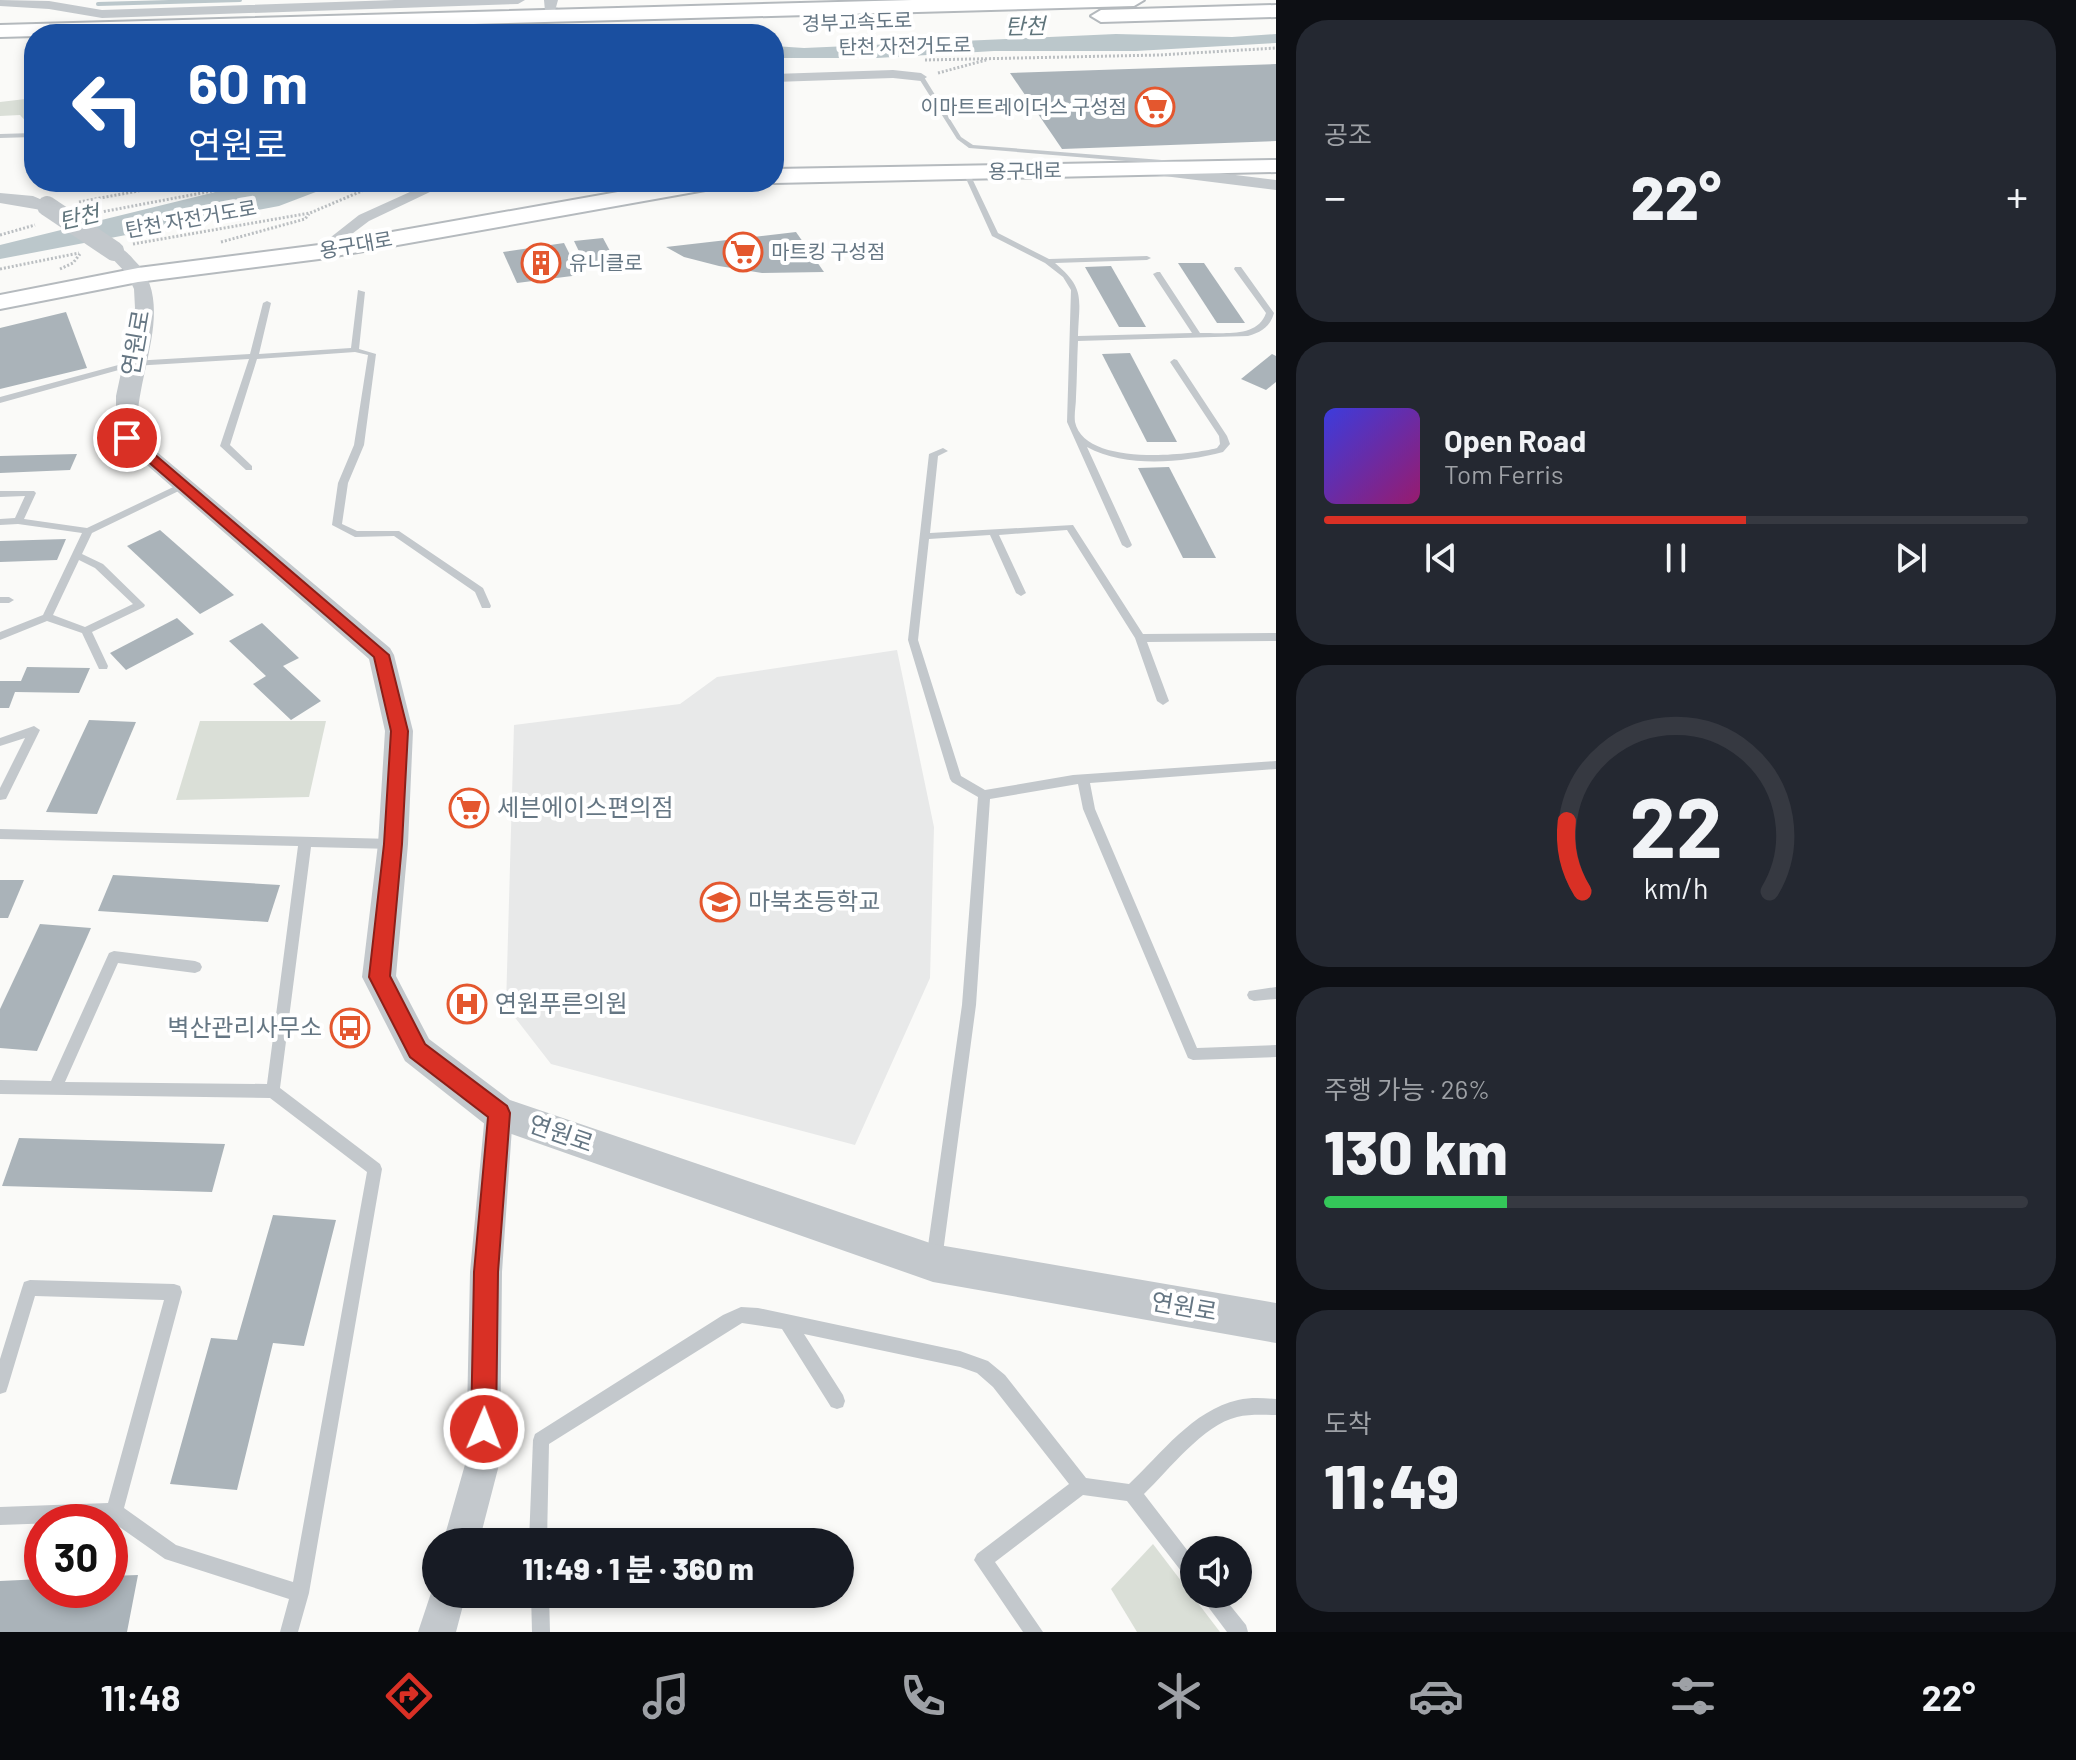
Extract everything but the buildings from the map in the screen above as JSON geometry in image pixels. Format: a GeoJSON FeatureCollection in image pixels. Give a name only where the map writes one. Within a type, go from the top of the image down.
{"type":"FeatureCollection","features":[{"type":"Feature","properties":{"kind":"highway","name":"경부고속도로"},"geometry":{"type":"LineString","coordinates":[[256,24],[1134,0]]}},
{"type":"Feature","properties":{"kind":"highway","name":"경부고속도로"},"geometry":{"type":"LineString","coordinates":[[784,25],[1276,11]]}},
{"type":"Feature","properties":{"kind":"highway","name":"경부고속도로"},"geometry":{"type":"LineString","coordinates":[[0,31],[24,30]]}},
{"type":"Feature","properties":{"kind":"highway"},"geometry":{"type":"LineString","coordinates":[[0,46],[24,45]]}},
{"type":"Feature","properties":{"kind":"main road","name":"용구대로"},"geometry":{"type":"LineString","coordinates":[[784,176],[1276,166]]}},
{"type":"Feature","properties":{"kind":"main road","name":"용구대로"},"geometry":{"type":"LineString","coordinates":[[0,302],[138,275],[319,252],[627,192]]}},
{"type":"Feature","properties":{"kind":"street"},"geometry":{"type":"LineString","coordinates":[[0,2],[49,5],[102,14],[518,0]]}},
{"type":"Feature","properties":{"kind":"street"},"geometry":{"type":"LineString","coordinates":[[784,78],[893,74],[921,77]]}},
{"type":"Feature","properties":{"kind":"street"},"geometry":{"type":"LineString","coordinates":[[1144,168],[1276,185]]}},
{"type":"Feature","properties":{"kind":"street"},"geometry":{"type":"LineString","coordinates":[[319,252],[349,225],[367,214],[420,192]]}},
{"type":"Feature","properties":{"kind":"street"},"geometry":{"type":"LineString","coordinates":[[0,198],[33,201],[47,206],[120,248],[138,275]]}},
{"type":"Feature","properties":{"kind":"street","name":"연원로"},"geometry":{"type":"LineString","coordinates":[[138,275],[147,311],[123,409],[127,438],[186,484],[381,655],[399,731],[393,844],[379,977],[417,1050],[499,1113],[933,1263],[1276,1323]]}},
{"type":"Feature","properties":{"kind":"street"},"geometry":{"type":"LineString","coordinates":[[465,1528],[483,1461],[486,1272],[499,1113]]}},
{"type":"Feature","properties":{"kind":"street"},"geometry":{"type":"LineString","coordinates":[[437,1632],[444,1608]]}},
{"type":"Feature","properties":{"kind":"lane"},"geometry":{"type":"LineString","coordinates":[[921,77],[959,138],[971,147],[1214,167]]}},
{"type":"Feature","properties":{"kind":"lane"},"geometry":{"type":"LineString","coordinates":[[0,136],[24,135]]}},
{"type":"Feature","properties":{"kind":"lane"},"geometry":{"type":"LineString","coordinates":[[966,172],[995,234],[1048,261],[1066,276],[1075,290],[1071,422],[1127,545]]}},
{"type":"Feature","properties":{"kind":"lane"},"geometry":{"type":"LineString","coordinates":[[1048,261],[1147,258]]}},
{"type":"Feature","properties":{"kind":"lane"},"geometry":{"type":"LineString","coordinates":[[1075,339],[1248,334],[1261,329],[1268,322],[1270,313],[1238,269]]}},
{"type":"Feature","properties":{"kind":"lane"},"geometry":{"type":"LineString","coordinates":[[1157,274],[1197,335]]}},
{"type":"Feature","properties":{"kind":"lane"},"geometry":{"type":"LineString","coordinates":[[355,350],[361,292]]}},
{"type":"Feature","properties":{"kind":"lane"},"geometry":{"type":"LineString","coordinates":[[249,468],[225,446],[254,356],[267,303]]}},
{"type":"Feature","properties":{"kind":"lane"},"geometry":{"type":"LineString","coordinates":[[0,400],[133,364],[355,350],[372,354],[359,445],[343,483],[337,525],[355,534],[396,533],[479,590],[486,606]]}},
{"type":"Feature","properties":{"kind":"lane"},"geometry":{"type":"LineString","coordinates":[[1076,436],[1097,449],[1128,455],[1180,456],[1220,450],[1225,444],[1223,436],[1174,362]]}},
{"type":"Feature","properties":{"kind":"lane"},"geometry":{"type":"LineString","coordinates":[[943,451],[934,454],[913,640],[956,779],[984,795],[1083,779],[1276,765]]}},
{"type":"Feature","properties":{"kind":"lane"},"geometry":{"type":"LineString","coordinates":[[0,522],[18,521],[88,531],[186,484]]}},
{"type":"Feature","properties":{"kind":"lane"},"geometry":{"type":"LineString","coordinates":[[0,494],[31,493],[18,521]]}},
{"type":"Feature","properties":{"kind":"lane"},"geometry":{"type":"LineString","coordinates":[[925,536],[1070,527],[1140,638],[1163,701]]}},
{"type":"Feature","properties":{"kind":"lane"},"geometry":{"type":"LineString","coordinates":[[47,617],[88,531]]}},
{"type":"Feature","properties":{"kind":"lane"},"geometry":{"type":"LineString","coordinates":[[993,532],[1021,593]]}},
{"type":"Feature","properties":{"kind":"lane"},"geometry":{"type":"LineString","coordinates":[[77,555],[99,566],[140,605],[86,631]]}},
{"type":"Feature","properties":{"kind":"lane"},"geometry":{"type":"LineString","coordinates":[[0,636],[47,617],[86,631],[103,666]]}},
{"type":"Feature","properties":{"kind":"lane"},"geometry":{"type":"LineString","coordinates":[[1140,638],[1276,637]]}},
{"type":"Feature","properties":{"kind":"lane"},"geometry":{"type":"LineString","coordinates":[[0,742],[34,730],[2,796]]}},
{"type":"Feature","properties":{"kind":"lane"},"geometry":{"type":"LineString","coordinates":[[1083,779],[1089,809],[1193,1054],[1276,1051]]}},
{"type":"Feature","properties":{"kind":"lane"},"geometry":{"type":"LineString","coordinates":[[933,1263],[969,1005],[984,795]]}},
{"type":"Feature","properties":{"kind":"lane"},"geometry":{"type":"LineString","coordinates":[[0,834],[393,844]]}},
{"type":"Feature","properties":{"kind":"lane"},"geometry":{"type":"LineString","coordinates":[[273,1091],[305,842]]}},
{"type":"Feature","properties":{"kind":"lane"},"geometry":{"type":"LineString","coordinates":[[55,1088],[114,957],[195,967]]}},
{"type":"Feature","properties":{"kind":"lane"},"geometry":{"type":"LineString","coordinates":[[1254,995],[1276,993]]}},
{"type":"Feature","properties":{"kind":"lane"},"geometry":{"type":"LineString","coordinates":[[0,1087],[273,1091],[375,1169],[300,1593],[289,1632]]}},
{"type":"Feature","properties":{"kind":"lane"},"geometry":{"type":"LineString","coordinates":[[0,1386],[30,1288],[174,1292],[116,1504]]}},
{"type":"Feature","properties":{"kind":"lane"},"geometry":{"type":"LineString","coordinates":[[538,1528],[541,1440],[741,1315],[960,1359],[982,1367],[999,1381],[1081,1486],[1132,1493],[1180,1556]]}},
{"type":"Feature","properties":{"kind":"lane"},"geometry":{"type":"LineString","coordinates":[[787,1322],[837,1401]]}},
{"type":"Feature","properties":{"kind":"lane"},"geometry":{"type":"LineString","coordinates":[[1132,1493],[1207,1424],[1228,1411],[1254,1405],[1276,1407]]}},
{"type":"Feature","properties":{"kind":"lane"},"geometry":{"type":"LineString","coordinates":[[1034,1632],[983,1560],[1081,1486]]}},
{"type":"Feature","properties":{"kind":"lane"},"geometry":{"type":"LineString","coordinates":[[0,1516],[24,1515]]}},
{"type":"Feature","properties":{"kind":"lane"},"geometry":{"type":"LineString","coordinates":[[128,1522],[171,1553],[300,1593]]}},
{"type":"Feature","properties":{"kind":"lane"},"geometry":{"type":"LineString","coordinates":[[540,1608],[541,1632]]}},
{"type":"Feature","properties":{"kind":"lane"},"geometry":{"type":"LineString","coordinates":[[1220,1608],[1239,1632]]}},
{"type":"Feature","properties":{"kind":"path","name":"탄천 자전거도로"},"geometry":{"type":"LineString","coordinates":[[924,60],[1159,55],[1276,48]]}},
{"type":"Feature","properties":{"kind":"path"},"geometry":{"type":"LineString","coordinates":[[921,77],[979,64],[988,58]]}},
{"type":"Feature","properties":{"kind":"path"},"geometry":{"type":"LineString","coordinates":[[103,198],[134,192]]}},
{"type":"Feature","properties":{"kind":"path"},"geometry":{"type":"LineString","coordinates":[[92,214],[208,192]]}},
{"type":"Feature","properties":{"kind":"path","name":"탄천 자전거도로"},"geometry":{"type":"LineString","coordinates":[[120,248],[310,213],[359,192]]}},
{"type":"Feature","properties":{"kind":"path"},"geometry":{"type":"LineString","coordinates":[[207,266],[208,246],[305,219],[310,213]]}},
{"type":"Feature","properties":{"kind":"path"},"geometry":{"type":"LineString","coordinates":[[0,235],[37,225]]}},
{"type":"Feature","properties":{"kind":"path"},"geometry":{"type":"LineString","coordinates":[[0,269],[80,253],[73,263],[54,270]]}},
{"type":"Feature","properties":{"kind":"shaded area","name":"탄천"},"geometry":{"type":"Polygon","coordinates":[[[1116,34],[1232,37],[1276,34],[1276,43],[1136,51],[994,51],[877,58],[784,58],[784,47],[1116,34]]]}},
{"type":"Feature","properties":{"kind":"shaded area"},"geometry":{"type":"Polygon","coordinates":[[[24,99],[24,119],[20,115],[0,116],[0,102],[24,99]]]}},
{"type":"Feature","properties":{"kind":"shaded area","name":"탄천"},"geometry":{"type":"Polygon","coordinates":[[[215,192],[316,192],[279,206],[0,259],[0,245],[215,192]]]}},
{"type":"Feature","properties":{"kind":"shaded area","name":"마북초등학교"},"geometry":{"type":"Polygon","coordinates":[[[897,650],[934,827],[930,978],[855,1145],[551,1064],[506,1006],[514,725],[680,704],[717,677],[897,650]]]}},
{"type":"Feature","properties":{"kind":"shaded area"},"geometry":{"type":"Polygon","coordinates":[[[200,721],[326,721],[309,797],[176,800],[200,721]]]}},
{"type":"Feature","properties":{"kind":"shaded area"},"geometry":{"type":"Polygon","coordinates":[[[1153,1544],[1180,1579],[1180,1608],[1202,1608],[1220,1632],[1137,1632],[1111,1589],[1153,1544]]]}},
{"type":"Feature","properties":{"kind":"waterway"},"geometry":{"type":"LineString","coordinates":[[98,4],[240,0]]}},
{"type":"Feature","properties":{"kind":"tunnel"},"geometry":{"type":"LineString","coordinates":[[550,8],[552,24]]}},
{"type":"Feature","properties":{"kind":"place","name":"이마트트레이더스 구성점"},"geometry":{"type":"Point","coordinates":[1155,107]}},
{"type":"Feature","properties":{"kind":"place","name":"마트킹 구성점"},"geometry":{"type":"Point","coordinates":[743,252]}},
{"type":"Feature","properties":{"kind":"place","name":"유니클로"},"geometry":{"type":"Point","coordinates":[541,263]}},
{"type":"Feature","properties":{"kind":"place","name":"세븐에이스편의점"},"geometry":{"type":"Point","coordinates":[469,808]}},
{"type":"Feature","properties":{"kind":"place","name":"마북초등학교"},"geometry":{"type":"Point","coordinates":[720,902]}},
{"type":"Feature","properties":{"kind":"place","name":"연원푸른의원"},"geometry":{"type":"Point","coordinates":[467,1004]}},
{"type":"Feature","properties":{"kind":"place","name":"벽산관리사무소"},"geometry":{"type":"Point","coordinates":[350,1028]}},
{"type":"Feature","properties":{"kind":"route"},"geometry":{"type":"LineString","coordinates":[[127,438],[186,484],[381,655],[399,731],[393,844],[379,977],[417,1050],[499,1113],[486,1272],[484,1429]]}}]}
